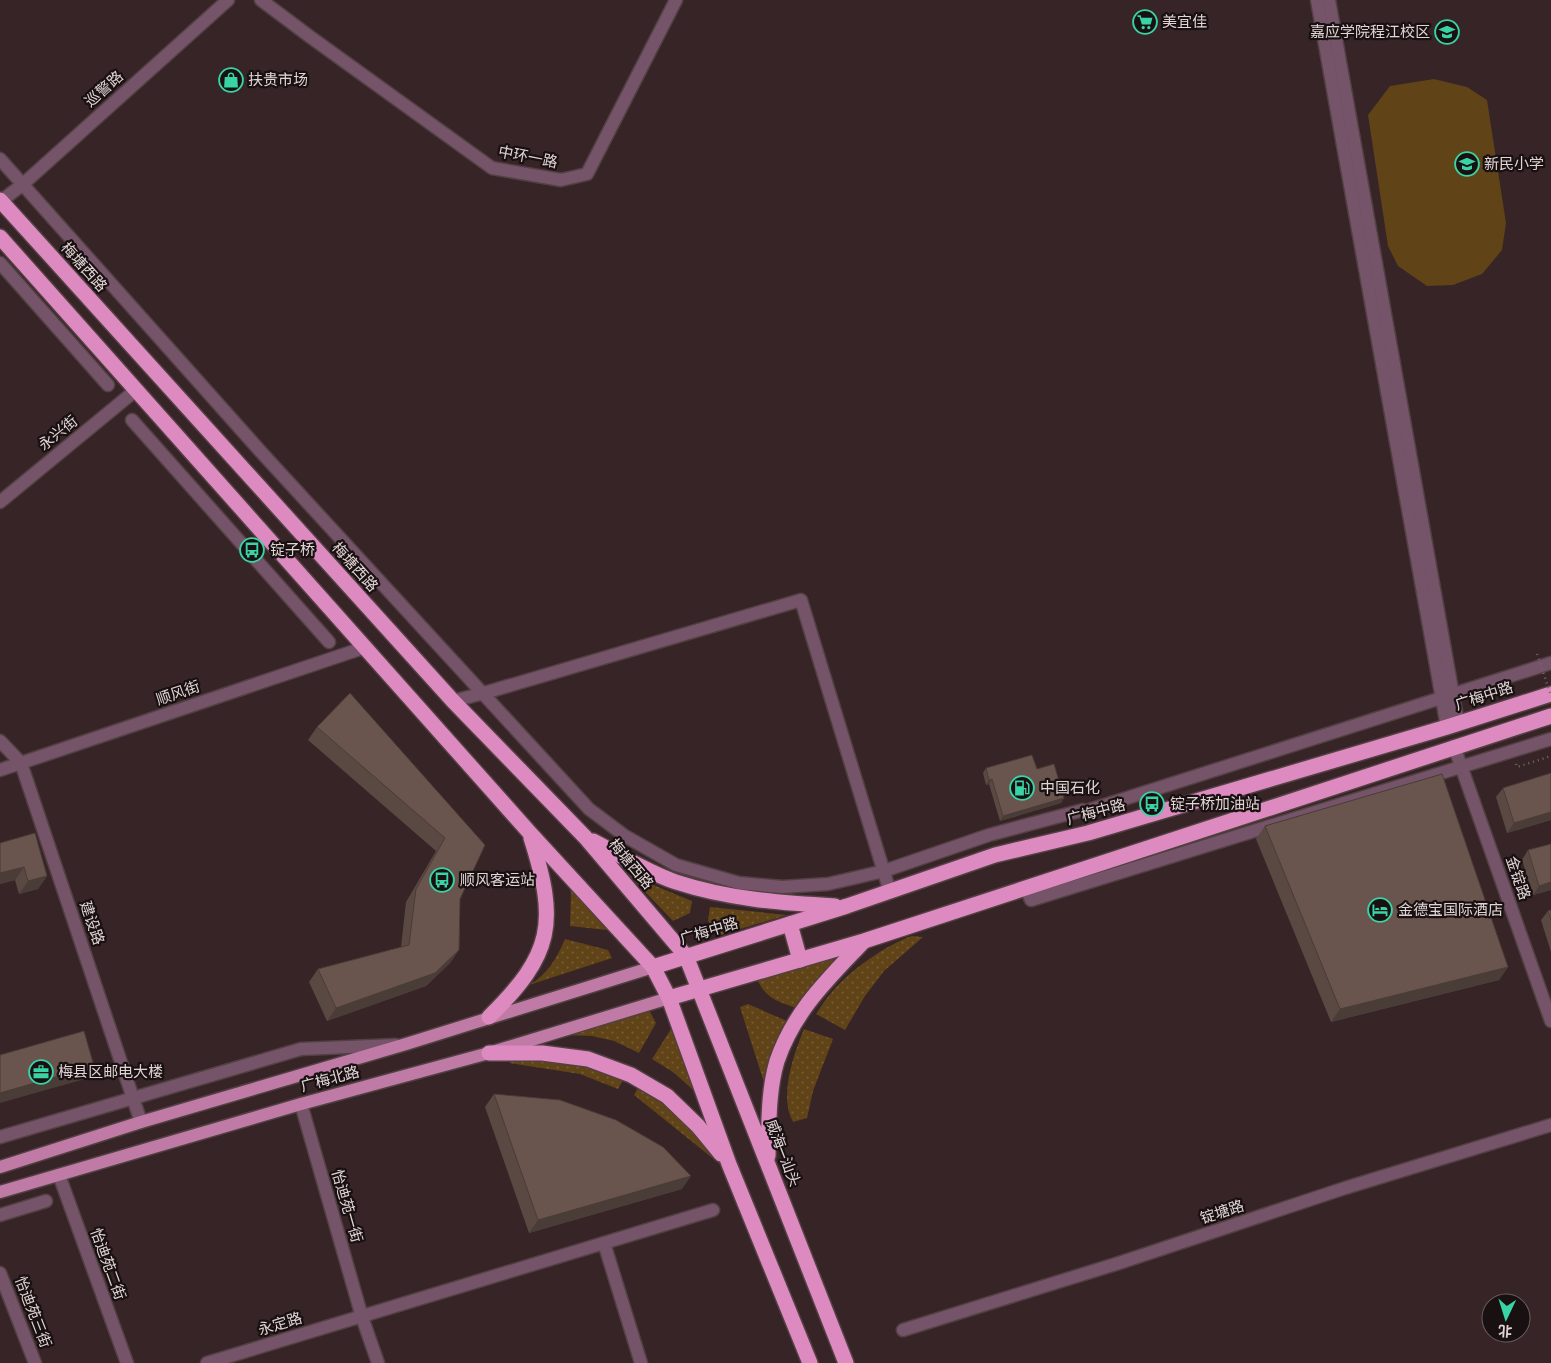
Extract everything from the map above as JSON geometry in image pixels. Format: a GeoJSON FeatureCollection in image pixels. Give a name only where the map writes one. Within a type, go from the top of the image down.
{"type":"FeatureCollection","features":[{"type":"Feature","properties":{"kind":"highway","name":"梅塘西路"},"geometry":{"type":"LineString","coordinates":[[0,201],[453,701],[586,837],[686,956]]}},
{"type":"Feature","properties":{"kind":"highway"},"geometry":{"type":"LineString","coordinates":[[0,237],[652,967],[670,998],[729,1164],[810,1363]]}},
{"type":"Feature","properties":{"kind":"highway","name":"广梅中路"},"geometry":{"type":"LineString","coordinates":[[652,967],[890,892],[995,855],[1088,834],[1551,695]]}},
{"type":"Feature","properties":{"kind":"highway"},"geometry":{"type":"LineString","coordinates":[[670,998],[864,941],[1454,746],[1551,716]]}},
{"type":"Feature","properties":{"kind":"highway"},"geometry":{"type":"LineString","coordinates":[[489,1017],[511,995],[524,978],[538,957],[544,939],[547,918],[546,897],[542,873],[530,832]]}},
{"type":"Feature","properties":{"kind":"highway"},"geometry":{"type":"LineString","coordinates":[[586,837],[638,865],[676,881],[738,898],[782,903],[847,906]]}},
{"type":"Feature","properties":{"kind":"highway"},"geometry":{"type":"LineString","coordinates":[[790,924],[800,960]]}},
{"type":"Feature","properties":{"kind":"highway"},"geometry":{"type":"LineString","coordinates":[[768,1161],[771,1100],[775,1072],[790,1029],[809,1000],[864,941]]}},
{"type":"Feature","properties":{"kind":"highway","name":"威海—汕头"},"geometry":{"type":"LineString","coordinates":[[686,956],[846,1363]]}},
{"type":"Feature","properties":{"kind":"highway"},"geometry":{"type":"LineString","coordinates":[[489,1053],[542,1053],[588,1059],[631,1075],[667,1096],[698,1126],[729,1164]]}},
{"type":"Feature","properties":{"kind":"main road","name":"广梅北路"},"geometry":{"type":"LineString","coordinates":[[0,1167],[141,1122],[406,1044],[652,967]]}},
{"type":"Feature","properties":{"kind":"main road","name":"广梅北路"},"geometry":{"type":"LineString","coordinates":[[0,1192],[300,1104],[489,1053],[670,998]]}},
{"type":"Feature","properties":{"kind":"street","name":"巡警路"},"geometry":{"type":"LineString","coordinates":[[0,201],[22,185],[228,0]]}},
{"type":"Feature","properties":{"kind":"street","name":"中环一路"},"geometry":{"type":"LineString","coordinates":[[261,0],[492,168],[561,180],[587,174],[676,0]]}},
{"type":"Feature","properties":{"kind":"street"},"geometry":{"type":"LineString","coordinates":[[1317,0],[1452,725]]}},
{"type":"Feature","properties":{"kind":"street"},"geometry":{"type":"LineString","coordinates":[[1329,0],[1447,697]]}},
{"type":"Feature","properties":{"kind":"street"},"geometry":{"type":"LineString","coordinates":[[0,159],[261,452],[589,809],[625,836],[676,866],[739,882],[782,887],[828,884],[884,871],[989,835],[1083,810],[1083,812],[1551,663]]}},
{"type":"Feature","properties":{"kind":"street"},"geometry":{"type":"LineString","coordinates":[[0,263],[108,384]]}},
{"type":"Feature","properties":{"kind":"street","name":"永兴街"},"geometry":{"type":"LineString","coordinates":[[0,502],[136,390]]}},
{"type":"Feature","properties":{"kind":"street"},"geometry":{"type":"LineString","coordinates":[[132,420],[329,642]]}},
{"type":"Feature","properties":{"kind":"street"},"geometry":{"type":"LineString","coordinates":[[453,701],[801,600],[890,892]]}},
{"type":"Feature","properties":{"kind":"street","name":"顺风街"},"geometry":{"type":"LineString","coordinates":[[0,770],[366,647]]}},
{"type":"Feature","properties":{"kind":"street"},"geometry":{"type":"LineString","coordinates":[[1026,888],[1030,900],[1551,739]]}},
{"type":"Feature","properties":{"kind":"street","name":"建设路"},"geometry":{"type":"LineString","coordinates":[[0,741],[21,763],[141,1122]]}},
{"type":"Feature","properties":{"kind":"street","name":"金锭路"},"geometry":{"type":"LineString","coordinates":[[1454,746],[1551,1021]]}},
{"type":"Feature","properties":{"kind":"street"},"geometry":{"type":"LineString","coordinates":[[0,1137],[301,1049],[406,1044]]}},
{"type":"Feature","properties":{"kind":"street","name":"怡迪苑一街"},"geometry":{"type":"LineString","coordinates":[[300,1104],[362,1317],[378,1363]]}},
{"type":"Feature","properties":{"kind":"street","name":"锭塘路"},"geometry":{"type":"LineString","coordinates":[[903,1330],[1119,1263],[1345,1188],[1551,1125]]}},
{"type":"Feature","properties":{"kind":"street","name":"怡迪苑二街"},"geometry":{"type":"LineString","coordinates":[[59,1175],[126,1363]]}},
{"type":"Feature","properties":{"kind":"street"},"geometry":{"type":"LineString","coordinates":[[0,1215],[46,1201]]}},
{"type":"Feature","properties":{"kind":"street","name":"永定路"},"geometry":{"type":"LineString","coordinates":[[207,1363],[712,1210]]}},
{"type":"Feature","properties":{"kind":"street"},"geometry":{"type":"LineString","coordinates":[[604,1243],[641,1363]]}},
{"type":"Feature","properties":{"kind":"street","name":"怡迪苑三街"},"geometry":{"type":"LineString","coordinates":[[0,1273],[35,1363]]}},
{"type":"Feature","properties":{"kind":"path"},"geometry":{"type":"LineString","coordinates":[[1537,654],[1551,695]]}},
{"type":"Feature","properties":{"kind":"path"},"geometry":{"type":"LineString","coordinates":[[1517,767],[1551,756]]}},
{"type":"Feature","properties":{"kind":"shaded area","name":"新民小学"},"geometry":{"type":"Polygon","coordinates":[[[1434,79],[1467,87],[1487,100],[1506,223],[1502,250],[1482,274],[1453,285],[1427,286],[1398,266],[1388,246],[1368,115],[1390,86],[1434,79]]]}},
{"type":"Feature","properties":{"kind":"shaded area"},"geometry":{"type":"Polygon","coordinates":[[[568,875],[626,932],[570,926],[571,894],[568,875]]]}},
{"type":"Feature","properties":{"kind":"shaded area"},"geometry":{"type":"Polygon","coordinates":[[[629,875],[692,901],[690,913],[673,921],[629,875]]]}},
{"type":"Feature","properties":{"kind":"shaded area"},"geometry":{"type":"Polygon","coordinates":[[[710,907],[787,915],[720,935],[708,921],[710,907]]]}},
{"type":"Feature","properties":{"kind":"shaded area"},"geometry":{"type":"Polygon","coordinates":[[[912,936],[923,937],[884,971],[865,996],[845,1030],[816,1014],[830,994],[848,975],[891,945],[912,936]]]}},
{"type":"Feature","properties":{"kind":"shaded area"},"geometry":{"type":"Polygon","coordinates":[[[565,939],[608,950],[612,958],[529,985],[551,965],[565,939]]]}},
{"type":"Feature","properties":{"kind":"shaded area"},"geometry":{"type":"Polygon","coordinates":[[[845,951],[818,977],[796,1008],[768,995],[757,979],[845,951]]]}},
{"type":"Feature","properties":{"kind":"shaded area"},"geometry":{"type":"Polygon","coordinates":[[[748,1004],[789,1022],[779,1037],[776,1046],[767,1092],[740,1007],[748,1004]]]}},
{"type":"Feature","properties":{"kind":"shaded area"},"geometry":{"type":"Polygon","coordinates":[[[649,1010],[656,1023],[639,1053],[614,1041],[592,1036],[563,1035],[649,1010]]]}},
{"type":"Feature","properties":{"kind":"shaded area"},"geometry":{"type":"Polygon","coordinates":[[[679,1027],[700,1096],[673,1072],[652,1059],[671,1029],[679,1027]]]}},
{"type":"Feature","properties":{"kind":"shaded area"},"geometry":{"type":"Polygon","coordinates":[[[804,1029],[833,1039],[813,1091],[807,1118],[793,1122],[788,1109],[789,1077],[804,1029]]]}},
{"type":"Feature","properties":{"kind":"shaded area"},"geometry":{"type":"Polygon","coordinates":[[[521,1057],[629,1069],[618,1089],[580,1074],[509,1063],[521,1057]]]}},
{"type":"Feature","properties":{"kind":"shaded area"},"geometry":{"type":"Polygon","coordinates":[[[645,1076],[685,1104],[726,1169],[634,1095],[645,1076]]]}},
{"type":"Feature","properties":{"kind":"building","name":"顺风客运站"},"geometry":{"type":"Polygon","coordinates":[[[350,693],[485,845],[460,899],[459,950],[435,973],[336,1008],[318,969],[409,945],[416,889],[445,838],[317,727],[350,693]]]}},
{"type":"Feature","properties":{"kind":"building"},"geometry":{"type":"Polygon","coordinates":[[[1032,755],[1037,769],[1054,764],[1064,798],[1003,816],[992,779],[989,780],[986,768],[1032,755]]]}},
{"type":"Feature","properties":{"kind":"building"},"geometry":{"type":"Polygon","coordinates":[[[1551,773],[1551,812],[1514,823],[1503,788],[1551,773]]]}},
{"type":"Feature","properties":{"kind":"building","name":"金德宝国际酒店"},"geometry":{"type":"Polygon","coordinates":[[[1442,774],[1508,967],[1340,1009],[1265,826],[1442,774]]]}},
{"type":"Feature","properties":{"kind":"building"},"geometry":{"type":"Polygon","coordinates":[[[35,833],[47,876],[28,881],[24,867],[0,873],[0,843],[35,833]]]}},
{"type":"Feature","properties":{"kind":"building"},"geometry":{"type":"Polygon","coordinates":[[[1551,844],[1551,882],[1539,886],[1528,850],[1551,844]]]}},
{"type":"Feature","properties":{"kind":"building","name":"梅县区邮电大楼"},"geometry":{"type":"Polygon","coordinates":[[[84,1031],[94,1066],[0,1093],[0,1055],[84,1031]]]}},
{"type":"Feature","properties":{"kind":"building"},"geometry":{"type":"Polygon","coordinates":[[[494,1094],[560,1100],[616,1120],[663,1147],[691,1176],[538,1220],[494,1094]]]}},
{"type":"Feature","properties":{"kind":"place","name":"美宜佳"},"geometry":{"type":"Point","coordinates":[1145,22]}},
{"type":"Feature","properties":{"kind":"place","name":"嘉应学院程江校区"},"geometry":{"type":"Point","coordinates":[1447,32]}},
{"type":"Feature","properties":{"kind":"place","name":"扶贵市场"},"geometry":{"type":"Point","coordinates":[231,80]}},
{"type":"Feature","properties":{"kind":"place","name":"新民小学"},"geometry":{"type":"Point","coordinates":[1467,164]}},
{"type":"Feature","properties":{"kind":"place","name":"锭子桥"},"geometry":{"type":"Point","coordinates":[252,550]}},
{"type":"Feature","properties":{"kind":"place","name":"中国石化"},"geometry":{"type":"Point","coordinates":[1022,788]}},
{"type":"Feature","properties":{"kind":"place","name":"锭子桥加油站"},"geometry":{"type":"Point","coordinates":[1152,804]}},
{"type":"Feature","properties":{"kind":"place","name":"顺风客运站"},"geometry":{"type":"Point","coordinates":[442,880]}},
{"type":"Feature","properties":{"kind":"place","name":"金德宝国际酒店"},"geometry":{"type":"Point","coordinates":[1380,910]}},
{"type":"Feature","properties":{"kind":"place","name":"梅县区邮电大楼"},"geometry":{"type":"Point","coordinates":[41,1072]}}]}
